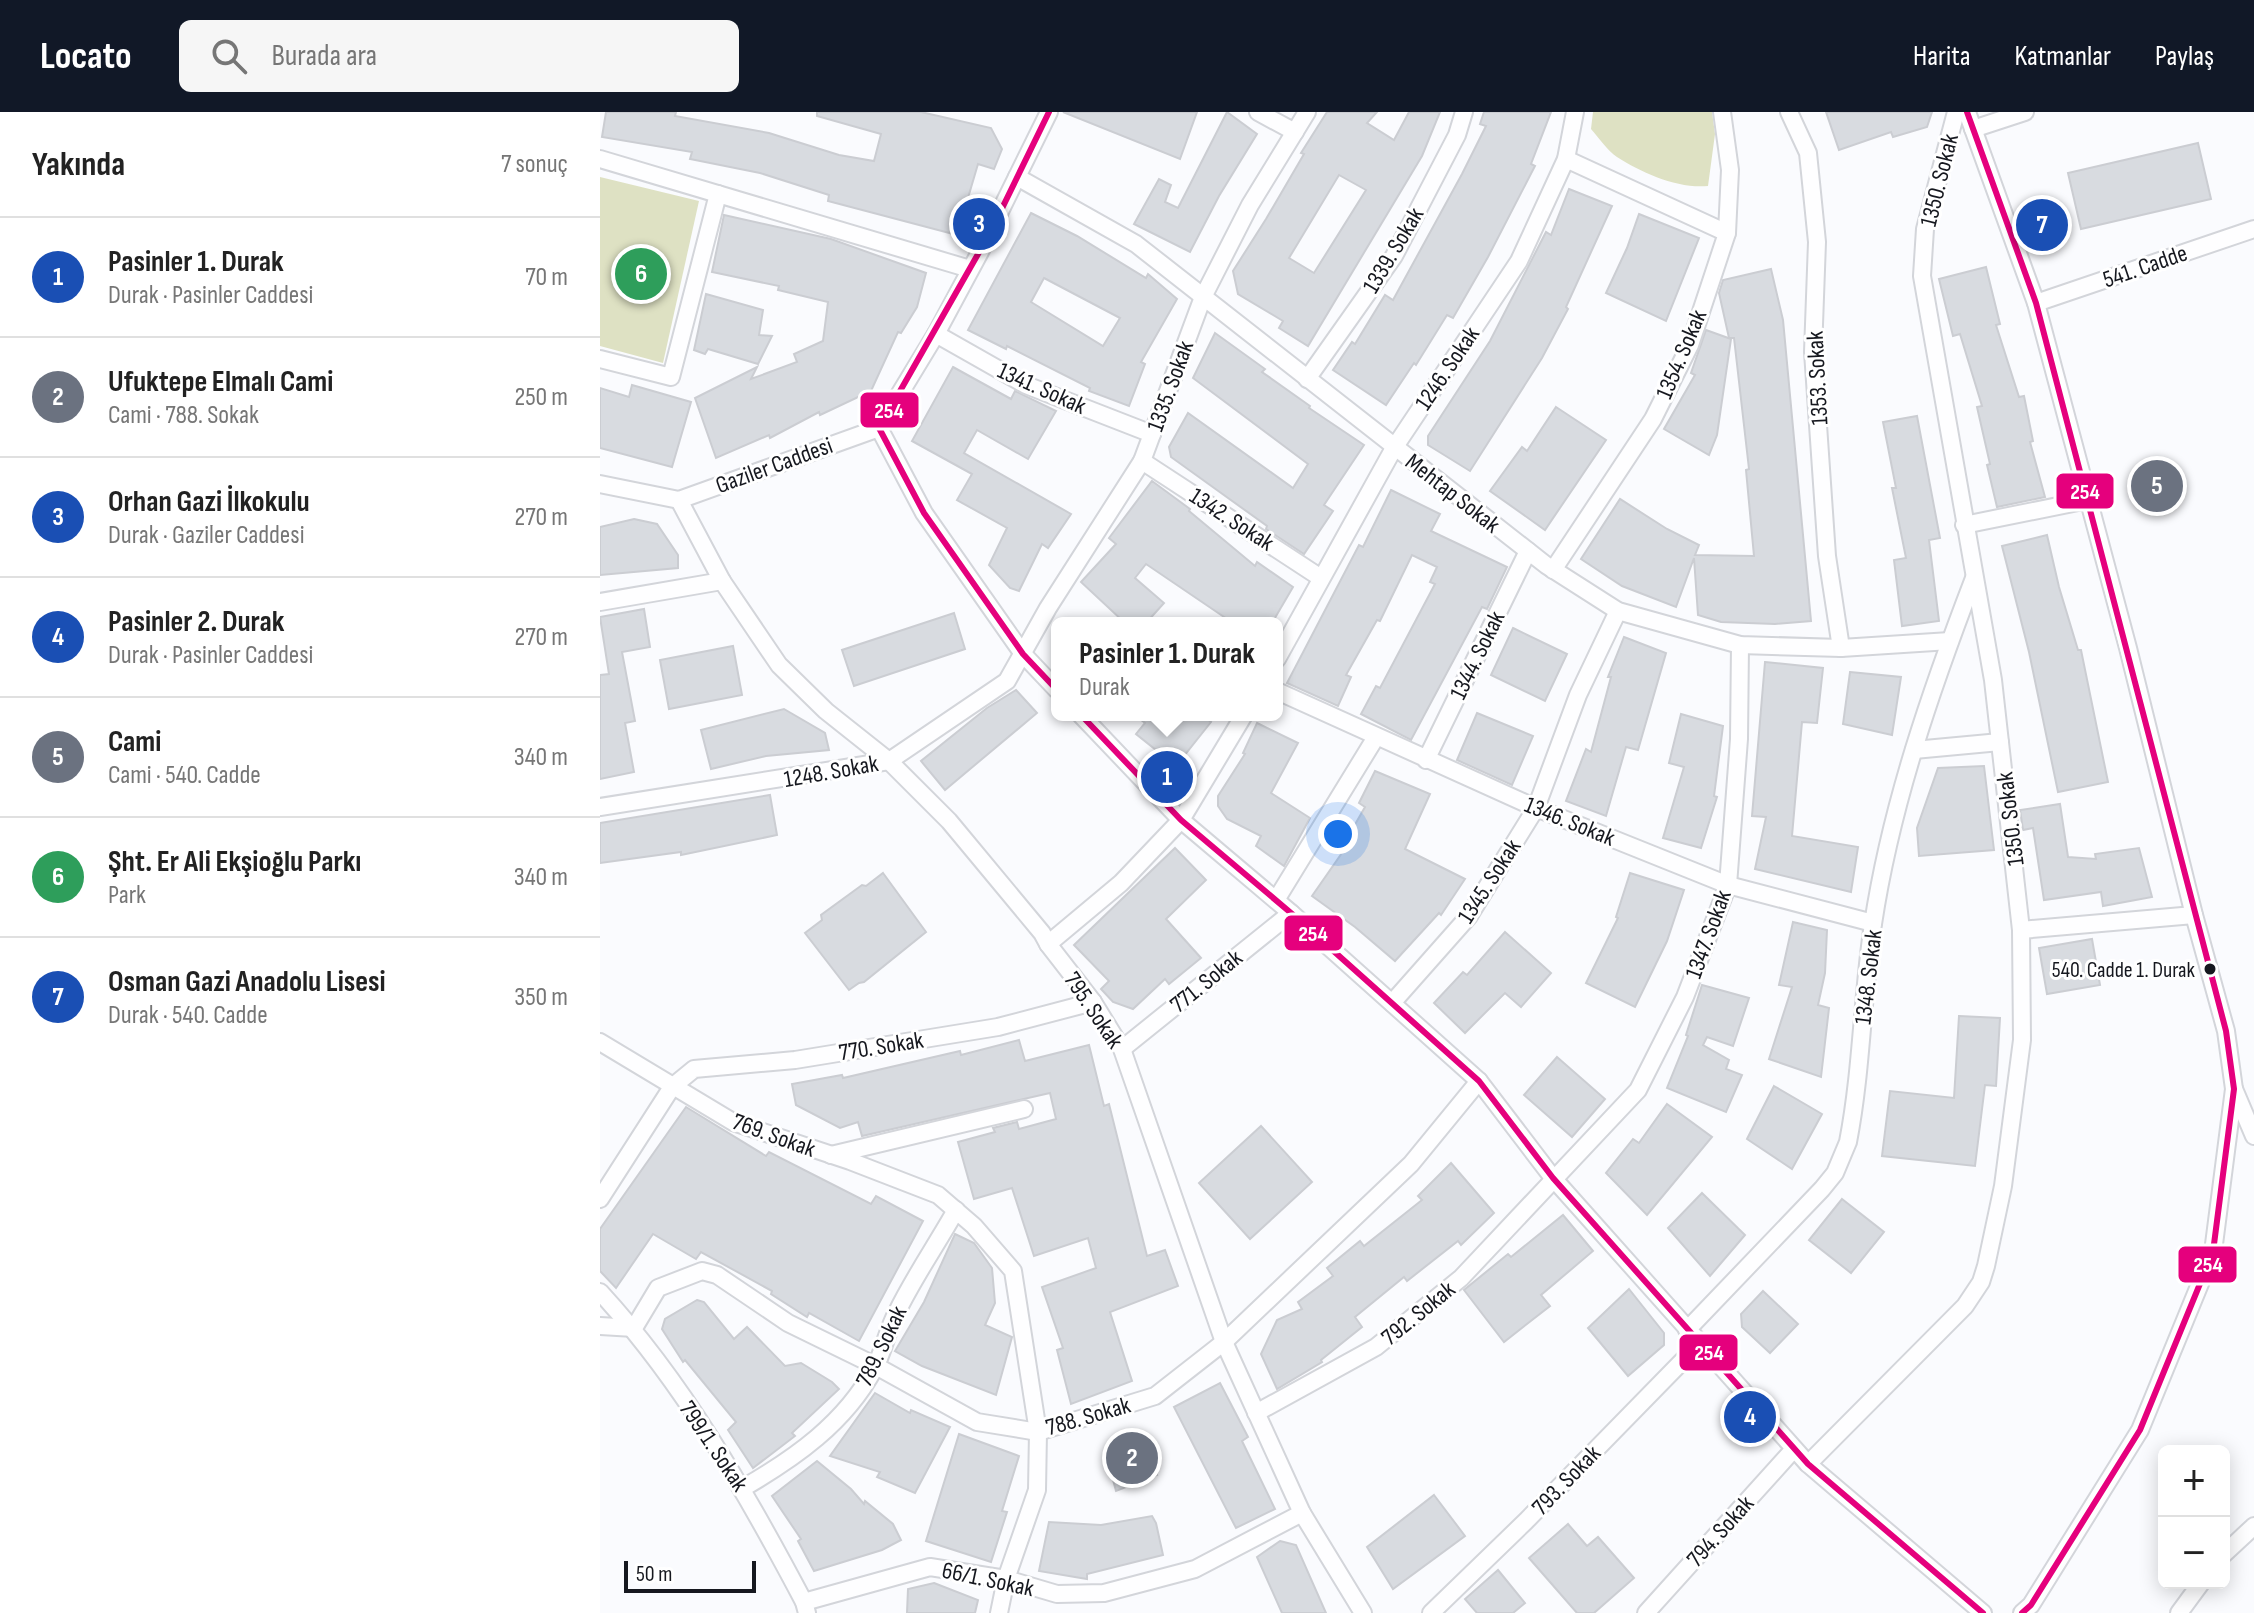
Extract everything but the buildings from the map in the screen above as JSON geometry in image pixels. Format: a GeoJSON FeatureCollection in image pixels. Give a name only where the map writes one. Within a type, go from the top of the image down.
{"type":"FeatureCollection","features":[{"type":"Feature","properties":{"kind":"street"},"geometry":{"type":"LineString","coordinates":[[1258,112],[1295,132]]}},
{"type":"Feature","properties":{"kind":"street","name":"1335. Sokak"},"geometry":{"type":"LineString","coordinates":[[1023,654],[1048,608],[1142,461],[1203,297],[1250,205],[1307,112]]}},
{"type":"Feature","properties":{"kind":"street","name":"1339. Sokak"},"geometry":{"type":"LineString","coordinates":[[1307,379],[1394,256],[1457,135],[1464,112]]}},
{"type":"Feature","properties":{"kind":"street","name":"1246. Sokak"},"geometry":{"type":"LineString","coordinates":[[1283,648],[1394,448],[1519,261],[1566,159],[1575,112]]}},
{"type":"Feature","properties":{"kind":"street","name":"1354. Sokak"},"geometry":{"type":"LineString","coordinates":[[1553,570],[1653,419],[1690,345],[1727,233],[1730,170],[1722,112]]}},
{"type":"Feature","properties":{"kind":"street","name":"1353. Sokak"},"geometry":{"type":"LineString","coordinates":[[1789,112],[1808,153],[1815,227],[1813,352],[1827,556],[1841,648]]}},
{"type":"Feature","properties":{"kind":"street","name":"1350. Sokak"},"geometry":{"type":"LineString","coordinates":[[1808,1464],[1965,1306],[1981,1282],[2003,1186],[2022,1040],[2021,930],[1993,680],[1922,276],[1925,229],[1956,112]]}},
{"type":"Feature","properties":{"kind":"street"},"geometry":{"type":"LineString","coordinates":[[1967,112],[2036,303],[2226,1031],[2234,1089],[2213,1252],[2140,1430],[2031,1605],[2022,1613]]}},
{"type":"Feature","properties":{"kind":"street"},"geometry":{"type":"LineString","coordinates":[[1973,129],[2025,112]]}},
{"type":"Feature","properties":{"kind":"street"},"geometry":{"type":"LineString","coordinates":[[1047,113],[936,334],[879,428],[924,513],[1023,654],[1051,684]]}},
{"type":"Feature","properties":{"kind":"street"},"geometry":{"type":"LineString","coordinates":[[600,159],[970,269]]}},
{"type":"Feature","properties":{"kind":"street"},"geometry":{"type":"LineString","coordinates":[[1566,159],[1727,233]]}},
{"type":"Feature","properties":{"kind":"street","name":"Mehtap Sokak"},"geometry":{"type":"LineString","coordinates":[[1017,177],[1136,244],[1528,551],[1618,611],[1740,645],[1841,648],[1950,641]]}},
{"type":"Feature","properties":{"kind":"street"},"geometry":{"type":"LineString","coordinates":[[600,359],[671,377],[718,194]]}},
{"type":"Feature","properties":{"kind":"street","name":"541. Cadde"},"geometry":{"type":"LineString","coordinates":[[2036,303],[2254,229]]}},
{"type":"Feature","properties":{"kind":"street","name":"1341. Sokak"},"geometry":{"type":"LineString","coordinates":[[936,334],[1026,385],[1152,434]]}},
{"type":"Feature","properties":{"kind":"street","name":"Gaziler Caddesi"},"geometry":{"type":"LineString","coordinates":[[679,500],[879,428]]}},
{"type":"Feature","properties":{"kind":"street","name":"1342. Sokak"},"geometry":{"type":"LineString","coordinates":[[1142,461],[1321,578]]}},
{"type":"Feature","properties":{"kind":"street"},"geometry":{"type":"LineString","coordinates":[[600,484],[679,500]]}},
{"type":"Feature","properties":{"kind":"street","name":"795. Sokak"},"geometry":{"type":"LineString","coordinates":[[679,500],[722,581],[779,665],[826,711],[889,761],[949,821],[1042,933],[1093,1002],[1122,1049],[1224,1342],[1302,1513],[1363,1613]]}},
{"type":"Feature","properties":{"kind":"street"},"geometry":{"type":"LineString","coordinates":[[1964,525],[2088,500]]}},
{"type":"Feature","properties":{"kind":"street","name":"1344. Sokak"},"geometry":{"type":"LineString","coordinates":[[1426,760],[1528,551]]}},
{"type":"Feature","properties":{"kind":"street","name":"1348. Sokak"},"geometry":{"type":"LineString","coordinates":[[1687,1330],[1822,1189],[1841,1161],[1853,1119],[1873,923],[1897,806],[1950,641],[1975,577]]}},
{"type":"Feature","properties":{"kind":"street"},"geometry":{"type":"LineString","coordinates":[[600,602],[722,581]]}},
{"type":"Feature","properties":{"kind":"street","name":"1345. Sokak"},"geometry":{"type":"LineString","coordinates":[[1392,1003],[1469,916],[1536,808],[1578,695],[1618,611]]}},
{"type":"Feature","properties":{"kind":"street","name":"1347. Sokak"},"geometry":{"type":"LineString","coordinates":[[1553,1178],[1638,1090],[1685,997],[1728,885],[1739,739],[1740,645]]}},
{"type":"Feature","properties":{"kind":"street","name":"1248. Sokak"},"geometry":{"type":"LineString","coordinates":[[600,807],[889,761],[1007,681],[1023,654]]}},
{"type":"Feature","properties":{"kind":"street","name":"1346. Sokak"},"geometry":{"type":"LineString","coordinates":[[1283,694],[1536,808],[1728,885],[1873,923]]}},
{"type":"Feature","properties":{"kind":"street"},"geometry":{"type":"LineString","coordinates":[[1087,721],[1181,820],[1291,913],[1479,1081],[1553,1178],[1808,1464],[1983,1613]]}},
{"type":"Feature","properties":{"kind":"street"},"geometry":{"type":"LineString","coordinates":[[1048,944],[1121,883],[1181,820],[1240,721]]}},
{"type":"Feature","properties":{"kind":"street"},"geometry":{"type":"LineString","coordinates":[[1276,900],[1376,737]]}},
{"type":"Feature","properties":{"kind":"street"},"geometry":{"type":"LineString","coordinates":[[1914,750],[2000,742]]}},
{"type":"Feature","properties":{"kind":"street","name":"771. Sokak"},"geometry":{"type":"LineString","coordinates":[[1122,1049],[1291,913]]}},
{"type":"Feature","properties":{"kind":"street"},"geometry":{"type":"LineString","coordinates":[[2021,930],[2194,915]]}},
{"type":"Feature","properties":{"kind":"street","name":"770. Sokak"},"geometry":{"type":"LineString","coordinates":[[672,1087],[694,1069],[795,1060],[998,1027],[1093,1002]]}},
{"type":"Feature","properties":{"kind":"street","name":"769. Sokak"},"geometry":{"type":"LineString","coordinates":[[600,1042],[733,1122],[938,1195],[974,1226],[1013,1271],[1038,1432],[1037,1490],[1006,1579],[999,1613]]}},
{"type":"Feature","properties":{"kind":"street","name":"788. Sokak"},"geometry":{"type":"LineString","coordinates":[[634,1328],[658,1288],[702,1271],[717,1275],[788,1323],[876,1366],[977,1422],[1038,1432],[1155,1396],[1224,1342],[1411,1164],[1479,1081]]}},
{"type":"Feature","properties":{"kind":"street"},"geometry":{"type":"LineString","coordinates":[[600,1199],[672,1087]]}},
{"type":"Feature","properties":{"kind":"street"},"geometry":{"type":"LineString","coordinates":[[2234,1089],[2254,1136]]}},
{"type":"Feature","properties":{"kind":"street"},"geometry":{"type":"LineString","coordinates":[[831,1155],[1024,1109]]}},
{"type":"Feature","properties":{"kind":"street","name":"792. Sokak"},"geometry":{"type":"LineString","coordinates":[[1256,1413],[1376,1347],[1461,1278],[1553,1178]]}},
{"type":"Feature","properties":{"kind":"street","name":"789. Sokak"},"geometry":{"type":"LineString","coordinates":[[743,1488],[789,1462],[832,1424],[863,1389],[876,1366],[896,1312],[956,1210]]}},
{"type":"Feature","properties":{"kind":"street","name":"799/1. Sokak"},"geometry":{"type":"LineString","coordinates":[[600,1292],[634,1328],[743,1488],[806,1607]]}},
{"type":"Feature","properties":{"kind":"street"},"geometry":{"type":"LineString","coordinates":[[600,1326],[634,1328]]}},
{"type":"Feature","properties":{"kind":"street","name":"793. Sokak"},"geometry":{"type":"LineString","coordinates":[[1431,1613],[1699,1344]]}},
{"type":"Feature","properties":{"kind":"street","name":"794. Sokak"},"geometry":{"type":"LineString","coordinates":[[1646,1613],[1794,1449]]}},
{"type":"Feature","properties":{"kind":"street","name":"66/1. Sokak"},"geometry":{"type":"LineString","coordinates":[[806,1607],[930,1567],[1006,1579],[1057,1594],[1104,1593],[1195,1569],[1302,1513]]}},
{"type":"Feature","properties":{"kind":"street"},"geometry":{"type":"LineString","coordinates":[[2230,1548],[2254,1526]]}},
{"type":"Feature","properties":{"kind":"street"},"geometry":{"type":"LineString","coordinates":[[2179,1613],[2197,1589]]}},
{"type":"Feature","properties":{"kind":"green space"},"geometry":{"type":"Polygon","coordinates":[[[1593,112],[1712,112],[1715,134],[1708,186],[1661,179],[1617,157],[1591,129],[1593,112]]]}},
{"type":"Feature","properties":{"kind":"green space"},"geometry":{"type":"Polygon","coordinates":[[[600,177],[699,201],[663,363],[600,346],[600,177]]]}},
{"type":"Feature","properties":{"kind":"transit line","name":"254"},"geometry":{"type":"LineString","coordinates":[[1049,112],[990,233],[879,428],[924,513],[1023,654],[1051,684]]}},
{"type":"Feature","properties":{"kind":"transit line","name":"254"},"geometry":{"type":"LineString","coordinates":[[1967,112],[2036,303],[2226,1031],[2234,1089],[2213,1252],[2140,1430],[2031,1605],[2022,1613]]}},
{"type":"Feature","properties":{"kind":"transit line","name":"254"},"geometry":{"type":"LineString","coordinates":[[1087,721],[1181,820],[1291,913],[1479,1081],[1553,1178],[1808,1464],[1983,1613]]}},
{"type":"Feature","properties":{"kind":"place","name":"Orhan Gazi İlkokulu"},"geometry":{"type":"Point","coordinates":[979,224]}},
{"type":"Feature","properties":{"kind":"place","name":"Osman Gazi Anadolu Lisesi"},"geometry":{"type":"Point","coordinates":[2042,225]}},
{"type":"Feature","properties":{"kind":"place","name":"Şht. Er Ali Ekşioğlu Parkı"},"geometry":{"type":"Point","coordinates":[641,274]}},
{"type":"Feature","properties":{"kind":"place","name":"Cami"},"geometry":{"type":"Point","coordinates":[2157,486]}},
{"type":"Feature","properties":{"kind":"place","name":"Pasinler 1. Durak"},"geometry":{"type":"Point","coordinates":[1167,777]}},
{"type":"Feature","properties":{"kind":"place","name":"540. Cadde 1. Durak"},"geometry":{"type":"Point","coordinates":[2210,969]}},
{"type":"Feature","properties":{"kind":"place","name":"Pasinler 2. Durak"},"geometry":{"type":"Point","coordinates":[1750,1417]}},
{"type":"Feature","properties":{"kind":"place","name":"Ufuktepe Elmalı Cami"},"geometry":{"type":"Point","coordinates":[1132,1458]}}]}
